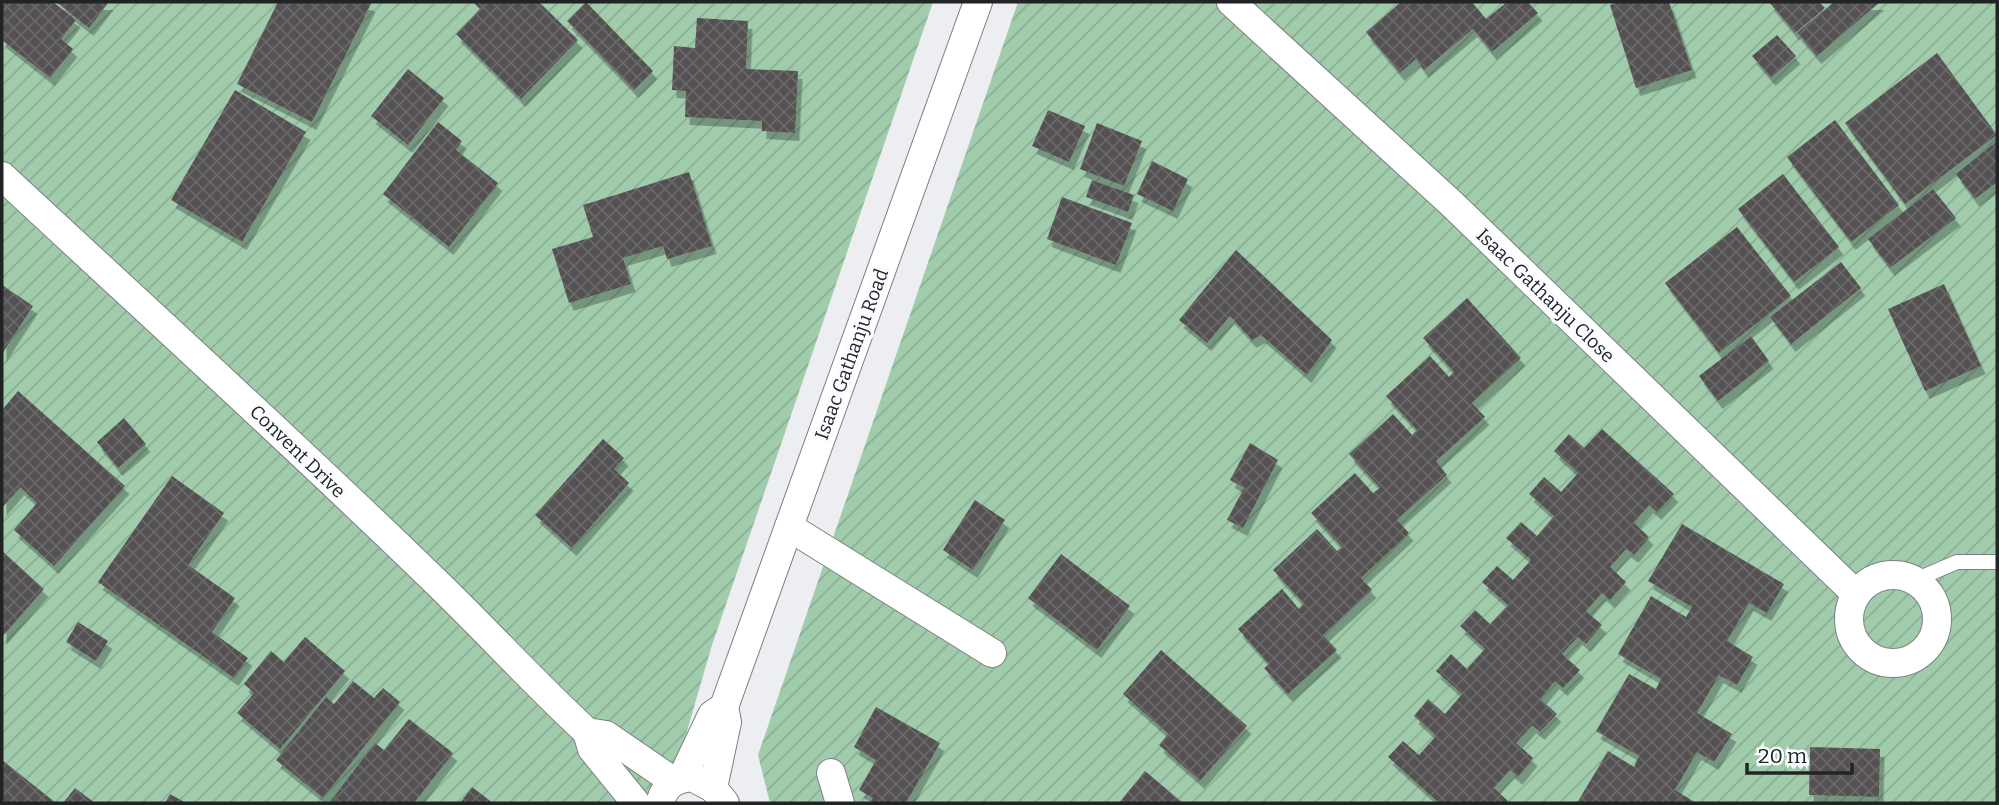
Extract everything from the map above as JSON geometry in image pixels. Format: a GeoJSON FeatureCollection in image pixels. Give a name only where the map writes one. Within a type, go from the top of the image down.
{"type":"FeatureCollection","features":[{"type":"Feature","properties":{"kind":"street","name":"Isaac Gathanju Road"},"geometry":{"type":"LineString","coordinates":[[724,707],[978,2]]}},
{"type":"Feature","properties":{"kind":"street","name":"Isaac Gathanju Close"},"geometry":{"type":"LineString","coordinates":[[1231,2],[1452,204],[1856,594]]}},
{"type":"Feature","properties":{"kind":"street","name":"Convent Drive"},"geometry":{"type":"LineString","coordinates":[[2,176],[223,379],[434,580],[537,686],[587,732]]}},
{"type":"Feature","properties":{"kind":"street"},"geometry":{"type":"LineString","coordinates":[[789,527],[992,653]]}},
{"type":"Feature","properties":{"kind":"street"},"geometry":{"type":"LineString","coordinates":[[1894,575],[1915,580],[1931,596],[1938,617],[1934,639],[1919,656],[1898,664],[1880,662],[1864,653],[1853,639],[1849,620],[1856,594],[1873,579],[1894,575]]}},
{"type":"Feature","properties":{"kind":"street"},"geometry":{"type":"LineString","coordinates":[[724,707],[727,722],[719,796],[692,777],[672,787],[712,715],[724,707]]}},
{"type":"Feature","properties":{"kind":"street"},"geometry":{"type":"LineString","coordinates":[[636,803],[592,750],[587,732],[606,735],[672,787]]}},
{"type":"Feature","properties":{"kind":"street"},"geometry":{"type":"LineString","coordinates":[[831,773],[841,803]]}},
{"type":"Feature","properties":{"kind":"lane"},"geometry":{"type":"LineString","coordinates":[[1915,580],[1957,562],[1997,562]]}},
{"type":"Feature","properties":{"kind":"green space"},"geometry":{"type":"Polygon","coordinates":[[[2,2],[933,2],[712,645],[666,803],[2,803],[2,2]]]}},
{"type":"Feature","properties":{"kind":"green space"},"geometry":{"type":"Polygon","coordinates":[[[1018,2],[1997,2],[1997,803],[770,803],[758,755],[1018,2]]]}},
{"type":"Feature","properties":{"kind":"building"},"geometry":{"type":"Polygon","coordinates":[[[2,2],[53,2],[76,20],[61,39],[73,49],[50,78],[2,40],[2,2]]]}},
{"type":"Feature","properties":{"kind":"building"},"geometry":{"type":"Polygon","coordinates":[[[56,2],[109,2],[89,28],[56,2]]]}},
{"type":"Feature","properties":{"kind":"building"},"geometry":{"type":"Polygon","coordinates":[[[278,2],[371,4],[312,122],[237,84],[278,2]]]}},
{"type":"Feature","properties":{"kind":"building"},"geometry":{"type":"Polygon","coordinates":[[[473,2],[539,2],[578,40],[521,99],[456,34],[480,9],[473,2]]]}},
{"type":"Feature","properties":{"kind":"building"},"geometry":{"type":"Polygon","coordinates":[[[586,2],[653,71],[634,90],[567,21],[586,2]]]}},
{"type":"Feature","properties":{"kind":"building"},"geometry":{"type":"Polygon","coordinates":[[[1401,2],[1472,2],[1486,19],[1507,2],[1528,2],[1538,13],[1492,52],[1473,29],[1424,70],[1416,59],[1400,73],[1366,32],[1401,2]]]}},
{"type":"Feature","properties":{"kind":"building"},"geometry":{"type":"Polygon","coordinates":[[[1619,2],[1669,2],[1692,70],[1636,88],[1610,5],[1619,2]]]}},
{"type":"Feature","properties":{"kind":"building"},"geometry":{"type":"Polygon","coordinates":[[[1769,2],[1819,2],[1825,8],[1795,33],[1769,2]]]}},
{"type":"Feature","properties":{"kind":"building"},"geometry":{"type":"Polygon","coordinates":[[[1834,2],[1880,2],[1817,56],[1797,33],[1834,2]]]}},
{"type":"Feature","properties":{"kind":"building"},"geometry":{"type":"Polygon","coordinates":[[[697,18],[748,21],[746,69],[798,71],[795,133],[762,131],[762,121],[685,117],[686,91],[672,90],[674,46],[695,48],[697,18]]]}},
{"type":"Feature","properties":{"kind":"building"},"geometry":{"type":"Polygon","coordinates":[[[1777,35],[1796,56],[1771,78],[1752,56],[1777,35]]]}},
{"type":"Feature","properties":{"kind":"building"},"geometry":{"type":"Polygon","coordinates":[[[1937,53],[1997,135],[1905,204],[1845,123],[1937,53]]]}},
{"type":"Feature","properties":{"kind":"building"},"geometry":{"type":"Polygon","coordinates":[[[408,69],[444,98],[408,145],[371,116],[408,69]]]}},
{"type":"Feature","properties":{"kind":"building"},"geometry":{"type":"Polygon","coordinates":[[[235,90],[306,132],[242,242],[171,200],[235,90]]]}},
{"type":"Feature","properties":{"kind":"building"},"geometry":{"type":"Polygon","coordinates":[[[1048,110],[1085,126],[1069,162],[1032,146],[1048,110]]]}},
{"type":"Feature","properties":{"kind":"building"},"geometry":{"type":"Polygon","coordinates":[[[1835,120],[1899,205],[1851,242],[1787,157],[1835,120]]]}},
{"type":"Feature","properties":{"kind":"building"},"geometry":{"type":"Polygon","coordinates":[[[438,122],[462,141],[456,150],[498,183],[449,247],[383,194],[438,122]]]}},
{"type":"Feature","properties":{"kind":"building"},"geometry":{"type":"Polygon","coordinates":[[[1097,123],[1142,141],[1124,186],[1080,169],[1097,123]]]}},
{"type":"Feature","properties":{"kind":"building"},"geometry":{"type":"Polygon","coordinates":[[[1997,141],[1997,182],[1975,199],[1956,174],[1997,141]]]}},
{"type":"Feature","properties":{"kind":"building"},"geometry":{"type":"Polygon","coordinates":[[[1152,161],[1188,179],[1173,211],[1137,194],[1152,161]]]}},
{"type":"Feature","properties":{"kind":"building"},"geometry":{"type":"Polygon","coordinates":[[[689,172],[712,246],[667,259],[663,246],[623,258],[631,284],[569,303],[552,249],[593,237],[583,205],[689,172]]]}},
{"type":"Feature","properties":{"kind":"building"},"geometry":{"type":"Polygon","coordinates":[[[1783,174],[1839,247],[1794,282],[1738,209],[1783,174]]]}},
{"type":"Feature","properties":{"kind":"building"},"geometry":{"type":"Polygon","coordinates":[[[1092,180],[1134,195],[1128,212],[1086,197],[1092,180]]]}},
{"type":"Feature","properties":{"kind":"building"},"geometry":{"type":"Polygon","coordinates":[[[1933,189],[1956,218],[1890,268],[1868,239],[1933,189]]]}},
{"type":"Feature","properties":{"kind":"building"},"geometry":{"type":"Polygon","coordinates":[[[1062,197],[1132,223],[1116,265],[1047,239],[1062,197]]]}},
{"type":"Feature","properties":{"kind":"building"},"geometry":{"type":"Polygon","coordinates":[[[1737,227],[1791,296],[1719,353],[1665,283],[1737,227]]]}},
{"type":"Feature","properties":{"kind":"building"},"geometry":{"type":"Polygon","coordinates":[[[1236,250],[1332,340],[1307,375],[1261,335],[1252,340],[1230,316],[1207,343],[1179,320],[1236,250]]]}},
{"type":"Feature","properties":{"kind":"building"},"geometry":{"type":"Polygon","coordinates":[[[1841,262],[1861,288],[1791,344],[1770,317],[1841,262]]]}},
{"type":"Feature","properties":{"kind":"building"},"geometry":{"type":"Polygon","coordinates":[[[1944,284],[1981,366],[1925,391],[1888,309],[1944,284]]]}},
{"type":"Feature","properties":{"kind":"building"},"geometry":{"type":"Polygon","coordinates":[[[2,285],[33,306],[2,354],[2,285]]]}},
{"type":"Feature","properties":{"kind":"building"},"geometry":{"type":"Polygon","coordinates":[[[1467,298],[1521,358],[1472,403],[1485,417],[1436,461],[1447,475],[1397,520],[1409,533],[1361,578],[1372,590],[1323,635],[1337,650],[1288,694],[1264,668],[1269,664],[1238,629],[1282,589],[1299,609],[1304,604],[1273,570],[1317,529],[1337,551],[1342,547],[1311,513],[1355,473],[1373,493],[1380,488],[1349,454],[1393,414],[1412,435],[1417,430],[1386,396],[1430,356],[1449,377],[1454,372],[1423,338],[1467,298]]]}},
{"type":"Feature","properties":{"kind":"building"},"geometry":{"type":"Polygon","coordinates":[[[1751,336],[1769,361],[1718,401],[1699,376],[1751,336]]]}},
{"type":"Feature","properties":{"kind":"building"},"geometry":{"type":"Polygon","coordinates":[[[18,391],[125,486],[54,566],[14,530],[37,503],[20,487],[2,508],[2,410],[18,391]]]}},
{"type":"Feature","properties":{"kind":"building"},"geometry":{"type":"Polygon","coordinates":[[[124,418],[146,444],[118,468],[97,442],[124,418]]]}},
{"type":"Feature","properties":{"kind":"building"},"geometry":{"type":"Polygon","coordinates":[[[1602,429],[1674,494],[1657,512],[1649,505],[1634,523],[1649,537],[1634,555],[1626,549],[1610,567],[1626,582],[1610,600],[1602,593],[1586,611],[1602,625],[1586,644],[1578,637],[1562,654],[1580,670],[1563,688],[1555,681],[1540,699],[1557,714],[1540,732],[1532,725],[1516,743],[1533,758],[1518,777],[1510,770],[1494,788],[1508,801],[1439,803],[1388,757],[1403,741],[1419,755],[1436,736],[1414,716],[1428,699],[1445,714],[1462,694],[1436,671],[1451,654],[1467,669],[1485,649],[1460,626],[1475,610],[1490,624],[1508,605],[1482,582],[1497,566],[1513,580],[1531,560],[1506,538],[1521,522],[1537,536],[1554,516],[1529,494],[1544,477],[1561,492],[1578,473],[1554,451],[1569,434],[1584,448],[1602,429]]]}},
{"type":"Feature","properties":{"kind":"building"},"geometry":{"type":"Polygon","coordinates":[[[603,439],[624,458],[614,469],[629,483],[572,548],[535,515],[603,439]]]}},
{"type":"Feature","properties":{"kind":"building"},"geometry":{"type":"Polygon","coordinates":[[[1250,443],[1278,460],[1243,528],[1227,520],[1244,488],[1230,480],[1250,443]]]}},
{"type":"Feature","properties":{"kind":"building"},"geometry":{"type":"Polygon","coordinates":[[[172,476],[224,513],[188,565],[235,598],[212,632],[248,658],[234,678],[98,582],[172,476]]]}},
{"type":"Feature","properties":{"kind":"building"},"geometry":{"type":"Polygon","coordinates":[[[975,500],[1005,520],[973,570],[943,550],[975,500]]]}},
{"type":"Feature","properties":{"kind":"building"},"geometry":{"type":"Polygon","coordinates":[[[1682,524],[1784,584],[1767,613],[1749,603],[1727,641],[1753,657],[1737,685],[1719,675],[1697,713],[1732,734],[1714,762],[1697,752],[1675,790],[1696,803],[1577,803],[1608,751],[1634,767],[1639,756],[1596,731],[1629,674],[1656,689],[1661,679],[1618,654],[1651,596],[1686,617],[1692,607],[1648,581],[1682,524]]]}},
{"type":"Feature","properties":{"kind":"building"},"geometry":{"type":"Polygon","coordinates":[[[2,551],[44,589],[2,637],[2,551]]]}},
{"type":"Feature","properties":{"kind":"building"},"geometry":{"type":"Polygon","coordinates":[[[1061,554],[1130,606],[1097,650],[1028,598],[1061,554]]]}},
{"type":"Feature","properties":{"kind":"building"},"geometry":{"type":"Polygon","coordinates":[[[78,622],[108,641],[96,661],[66,642],[78,622]]]}},
{"type":"Feature","properties":{"kind":"building"},"geometry":{"type":"Polygon","coordinates":[[[305,637],[345,671],[280,749],[237,713],[254,693],[244,684],[271,651],[284,662],[305,637]]]}},
{"type":"Feature","properties":{"kind":"building"},"geometry":{"type":"Polygon","coordinates":[[[1161,650],[1247,726],[1200,781],[1159,745],[1168,734],[1123,694],[1161,650]]]}},
{"type":"Feature","properties":{"kind":"building"},"geometry":{"type":"Polygon","coordinates":[[[353,681],[374,698],[383,688],[400,702],[323,798],[276,760],[326,697],[334,704],[353,681]]]}},
{"type":"Feature","properties":{"kind":"building"},"geometry":{"type":"Polygon","coordinates":[[[876,707],[940,743],[906,803],[869,803],[873,798],[859,790],[876,760],[854,747],[876,707]]]}},
{"type":"Feature","properties":{"kind":"building"},"geometry":{"type":"Polygon","coordinates":[[[409,719],[453,753],[414,803],[329,803],[375,743],[384,750],[409,719]]]}},
{"type":"Feature","properties":{"kind":"building"},"geometry":{"type":"Polygon","coordinates":[[[1810,747],[1880,749],[1879,797],[1809,795],[1810,747]]]}},
{"type":"Feature","properties":{"kind":"building"},"geometry":{"type":"Polygon","coordinates":[[[2,760],[56,803],[2,803],[2,760]]]}},
{"type":"Feature","properties":{"kind":"building"},"geometry":{"type":"Polygon","coordinates":[[[1145,771],[1183,803],[1119,803],[1145,771]]]}},
{"type":"Feature","properties":{"kind":"building"},"geometry":{"type":"Polygon","coordinates":[[[472,787],[493,803],[460,803],[472,787]]]}},
{"type":"Feature","properties":{"kind":"building"},"geometry":{"type":"Polygon","coordinates":[[[75,788],[95,803],[63,803],[75,788]]]}},
{"type":"Feature","properties":{"kind":"building"},"geometry":{"type":"Polygon","coordinates":[[[170,794],[186,803],[165,803],[170,794]]]}}]}
